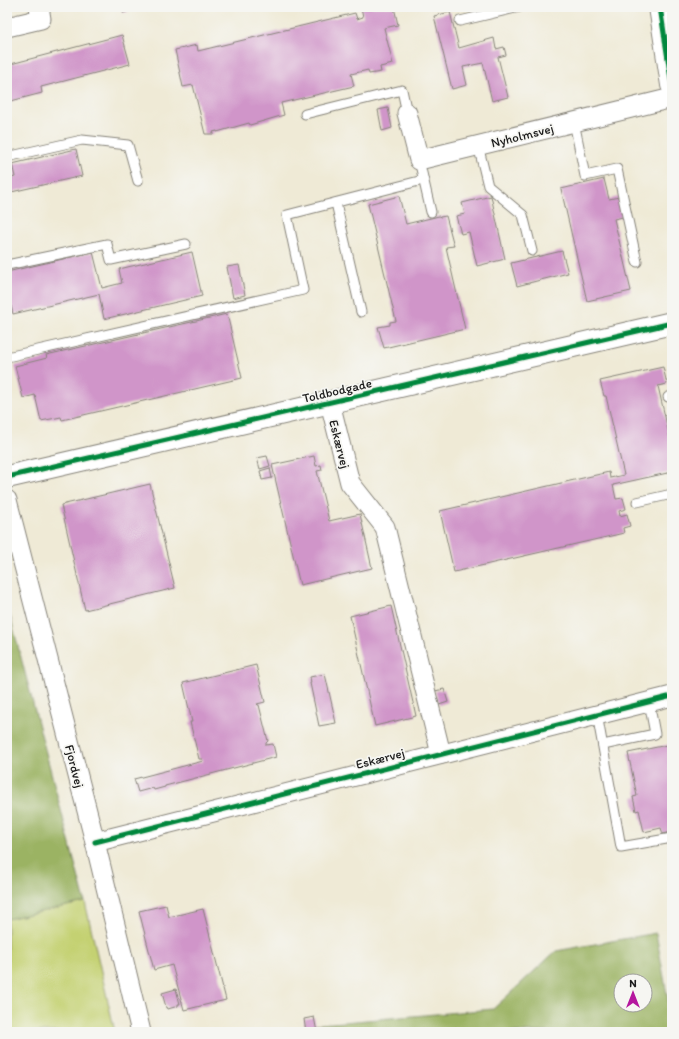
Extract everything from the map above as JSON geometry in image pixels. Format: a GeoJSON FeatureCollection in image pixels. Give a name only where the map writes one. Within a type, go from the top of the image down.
{"type":"FeatureCollection","features":[{"type":"Feature","properties":{"kind":"street"},"geometry":{"type":"LineString","coordinates":[[7,28],[41,19],[39,7]]}},
{"type":"Feature","properties":{"kind":"street"},"geometry":{"type":"LineString","coordinates":[[660,7],[672,85]]}},
{"type":"Feature","properties":{"kind":"street","name":"Nyholmsvej"},"geometry":{"type":"LineString","coordinates":[[419,160],[672,98]]}},
{"type":"Feature","properties":{"kind":"street"},"geometry":{"type":"LineString","coordinates":[[407,113],[419,160]]}},
{"type":"Feature","properties":{"kind":"street","name":"Toldbodgade"},"geometry":{"type":"LineString","coordinates":[[7,477],[672,323]]}},
{"type":"Feature","properties":{"kind":"street","name":"Eskærvej"},"geometry":{"type":"LineString","coordinates":[[330,403],[350,483],[385,527],[441,754]]}},
{"type":"Feature","properties":{"kind":"street","name":"Fjordvej"},"geometry":{"type":"LineString","coordinates":[[7,500],[95,842],[141,1032]]}},
{"type":"Feature","properties":{"kind":"street","name":"Eskærvej"},"geometry":{"type":"LineString","coordinates":[[95,842],[672,696]]}},
{"type":"Feature","properties":{"kind":"lane"},"geometry":{"type":"LineString","coordinates":[[460,21],[520,7]]}},
{"type":"Feature","properties":{"kind":"lane"},"geometry":{"type":"LineString","coordinates":[[305,114],[402,90],[407,113]]}},
{"type":"Feature","properties":{"kind":"lane"},"geometry":{"type":"LineString","coordinates":[[574,122],[585,176],[617,169],[637,262]]}},
{"type":"Feature","properties":{"kind":"lane"},"geometry":{"type":"LineString","coordinates":[[7,157],[82,140],[128,145],[138,181]]}},
{"type":"Feature","properties":{"kind":"lane"},"geometry":{"type":"LineString","coordinates":[[478,145],[488,186],[523,215],[532,250]]}},
{"type":"Feature","properties":{"kind":"lane"},"geometry":{"type":"LineString","coordinates":[[419,160],[431,212]]}},
{"type":"Feature","properties":{"kind":"lane"},"geometry":{"type":"LineString","coordinates":[[7,357],[303,290],[287,215],[423,180]]}},
{"type":"Feature","properties":{"kind":"lane"},"geometry":{"type":"LineString","coordinates":[[336,203],[361,312]]}},
{"type":"Feature","properties":{"kind":"lane"},"geometry":{"type":"LineString","coordinates":[[7,265],[107,244],[111,260],[186,244]]}},
{"type":"Feature","properties":{"kind":"lane"},"geometry":{"type":"LineString","coordinates":[[637,502],[672,494]]}},
{"type":"Feature","properties":{"kind":"lane"},"geometry":{"type":"LineString","coordinates":[[603,745],[655,734],[649,702]]}},
{"type":"Feature","properties":{"kind":"lane"},"geometry":{"type":"LineString","coordinates":[[598,714],[621,847],[672,838]]}},
{"type":"Feature","properties":{"kind":"green space"},"geometry":{"type":"Polygon","coordinates":[[[7,604],[85,902],[7,919],[7,604]]]}},
{"type":"Feature","properties":{"kind":"green space"},"geometry":{"type":"Polygon","coordinates":[[[85,902],[115,1032],[7,1032],[7,919],[85,902]]]}},
{"type":"Feature","properties":{"kind":"green space"},"geometry":{"type":"Polygon","coordinates":[[[656,933],[672,1022],[672,1032],[285,1032],[321,1024],[493,1009],[556,951],[656,933]]]}},
{"type":"Feature","properties":{"kind":"building"},"geometry":{"type":"Polygon","coordinates":[[[122,7],[128,7],[129,11],[123,13],[122,7]]]}},
{"type":"Feature","properties":{"kind":"building"},"geometry":{"type":"Polygon","coordinates":[[[361,7],[394,7],[398,25],[384,28],[393,64],[380,67],[381,72],[369,74],[368,70],[351,74],[354,86],[281,103],[284,115],[250,125],[249,123],[213,132],[214,134],[205,134],[193,85],[183,87],[175,50],[197,45],[198,51],[355,13],[357,19],[363,17],[361,7]]]}},
{"type":"Feature","properties":{"kind":"building"},"geometry":{"type":"Polygon","coordinates":[[[450,12],[459,48],[494,38],[496,49],[504,47],[506,55],[498,57],[508,97],[492,101],[483,63],[463,67],[467,85],[452,89],[434,16],[450,12]]]}},
{"type":"Feature","properties":{"kind":"building"},"geometry":{"type":"Polygon","coordinates":[[[122,35],[130,64],[41,87],[42,93],[7,102],[7,65],[122,35]]]}},
{"type":"Feature","properties":{"kind":"building"},"geometry":{"type":"Polygon","coordinates":[[[388,108],[392,128],[382,131],[378,110],[388,108]]]}},
{"type":"Feature","properties":{"kind":"building"},"geometry":{"type":"Polygon","coordinates":[[[76,149],[82,176],[7,193],[7,179],[15,177],[12,164],[76,149]]]}},
{"type":"Feature","properties":{"kind":"building"},"geometry":{"type":"Polygon","coordinates":[[[604,179],[609,199],[619,197],[623,217],[614,219],[631,291],[587,301],[561,189],[604,179]]]}},
{"type":"Feature","properties":{"kind":"building"},"geometry":{"type":"Polygon","coordinates":[[[399,196],[406,224],[439,216],[446,216],[454,246],[446,247],[465,329],[384,348],[378,327],[390,325],[390,322],[396,321],[368,204],[399,196]]]}},
{"type":"Feature","properties":{"kind":"building"},"geometry":{"type":"Polygon","coordinates":[[[491,196],[505,259],[477,266],[469,232],[461,234],[456,216],[465,214],[462,203],[491,196]]]}},
{"type":"Feature","properties":{"kind":"building"},"geometry":{"type":"Polygon","coordinates":[[[562,251],[568,273],[517,286],[511,263],[562,251]]]}},
{"type":"Feature","properties":{"kind":"building"},"geometry":{"type":"Polygon","coordinates":[[[93,252],[102,288],[122,283],[119,269],[192,252],[202,296],[104,319],[99,294],[13,314],[7,289],[7,272],[93,252]]]}},
{"type":"Feature","properties":{"kind":"building"},"geometry":{"type":"Polygon","coordinates":[[[239,265],[245,295],[233,298],[227,267],[239,265]]]}},
{"type":"Feature","properties":{"kind":"building"},"geometry":{"type":"Polygon","coordinates":[[[227,314],[242,378],[62,420],[61,417],[41,421],[35,395],[23,398],[15,366],[47,358],[46,355],[227,314]]]}},
{"type":"Feature","properties":{"kind":"building"},"geometry":{"type":"Polygon","coordinates":[[[663,367],[667,384],[658,386],[672,448],[672,472],[613,485],[616,499],[623,498],[626,509],[619,511],[620,516],[627,514],[630,526],[623,528],[624,533],[454,572],[440,511],[609,472],[610,478],[624,475],[606,396],[604,396],[600,381],[663,367]]]}},
{"type":"Feature","properties":{"kind":"building"},"geometry":{"type":"Polygon","coordinates":[[[267,456],[270,466],[260,469],[257,458],[267,456]]]}},
{"type":"Feature","properties":{"kind":"building"},"geometry":{"type":"Polygon","coordinates":[[[314,456],[316,466],[321,465],[322,470],[317,471],[329,521],[360,514],[372,568],[300,585],[272,465],[314,456]]]}},
{"type":"Feature","properties":{"kind":"building"},"geometry":{"type":"Polygon","coordinates":[[[270,468],[272,478],[262,480],[260,471],[270,468]]]}},
{"type":"Feature","properties":{"kind":"building"},"geometry":{"type":"Polygon","coordinates":[[[150,484],[175,588],[85,610],[61,505],[150,484]]]}},
{"type":"Feature","properties":{"kind":"building"},"geometry":{"type":"Polygon","coordinates":[[[391,606],[416,716],[375,726],[350,616],[391,606]]]}},
{"type":"Feature","properties":{"kind":"building"},"geometry":{"type":"Polygon","coordinates":[[[256,665],[265,702],[257,704],[259,705],[268,741],[266,745],[273,744],[276,757],[154,790],[153,788],[138,792],[134,779],[203,761],[202,759],[199,759],[183,683],[256,665]]]}},
{"type":"Feature","properties":{"kind":"building"},"geometry":{"type":"Polygon","coordinates":[[[325,674],[336,723],[319,726],[310,677],[325,674]]]}},
{"type":"Feature","properties":{"kind":"building"},"geometry":{"type":"Polygon","coordinates":[[[444,689],[448,702],[439,705],[435,691],[444,689]]]}},
{"type":"Feature","properties":{"kind":"building"},"geometry":{"type":"Polygon","coordinates":[[[672,744],[672,832],[663,834],[661,828],[644,832],[639,810],[636,811],[633,797],[637,796],[628,753],[672,744]]]}},
{"type":"Feature","properties":{"kind":"building"},"geometry":{"type":"Polygon","coordinates":[[[166,905],[169,917],[203,909],[226,1000],[184,1010],[172,965],[154,970],[139,911],[166,905]]]}},
{"type":"Feature","properties":{"kind":"building"},"geometry":{"type":"Polygon","coordinates":[[[176,989],[180,1004],[168,1009],[162,993],[176,989]]]}},
{"type":"Feature","properties":{"kind":"building"},"geometry":{"type":"Polygon","coordinates":[[[314,1017],[317,1032],[306,1032],[304,1019],[314,1017]]]}},
{"type":"Feature","properties":{"kind":"cycle path"},"geometry":{"type":"LineString","coordinates":[[660,7],[672,85]]}},
{"type":"Feature","properties":{"kind":"cycle path"},"geometry":{"type":"LineString","coordinates":[[7,477],[672,323]]}},
{"type":"Feature","properties":{"kind":"cycle path"},"geometry":{"type":"LineString","coordinates":[[95,842],[672,696]]}}]}
